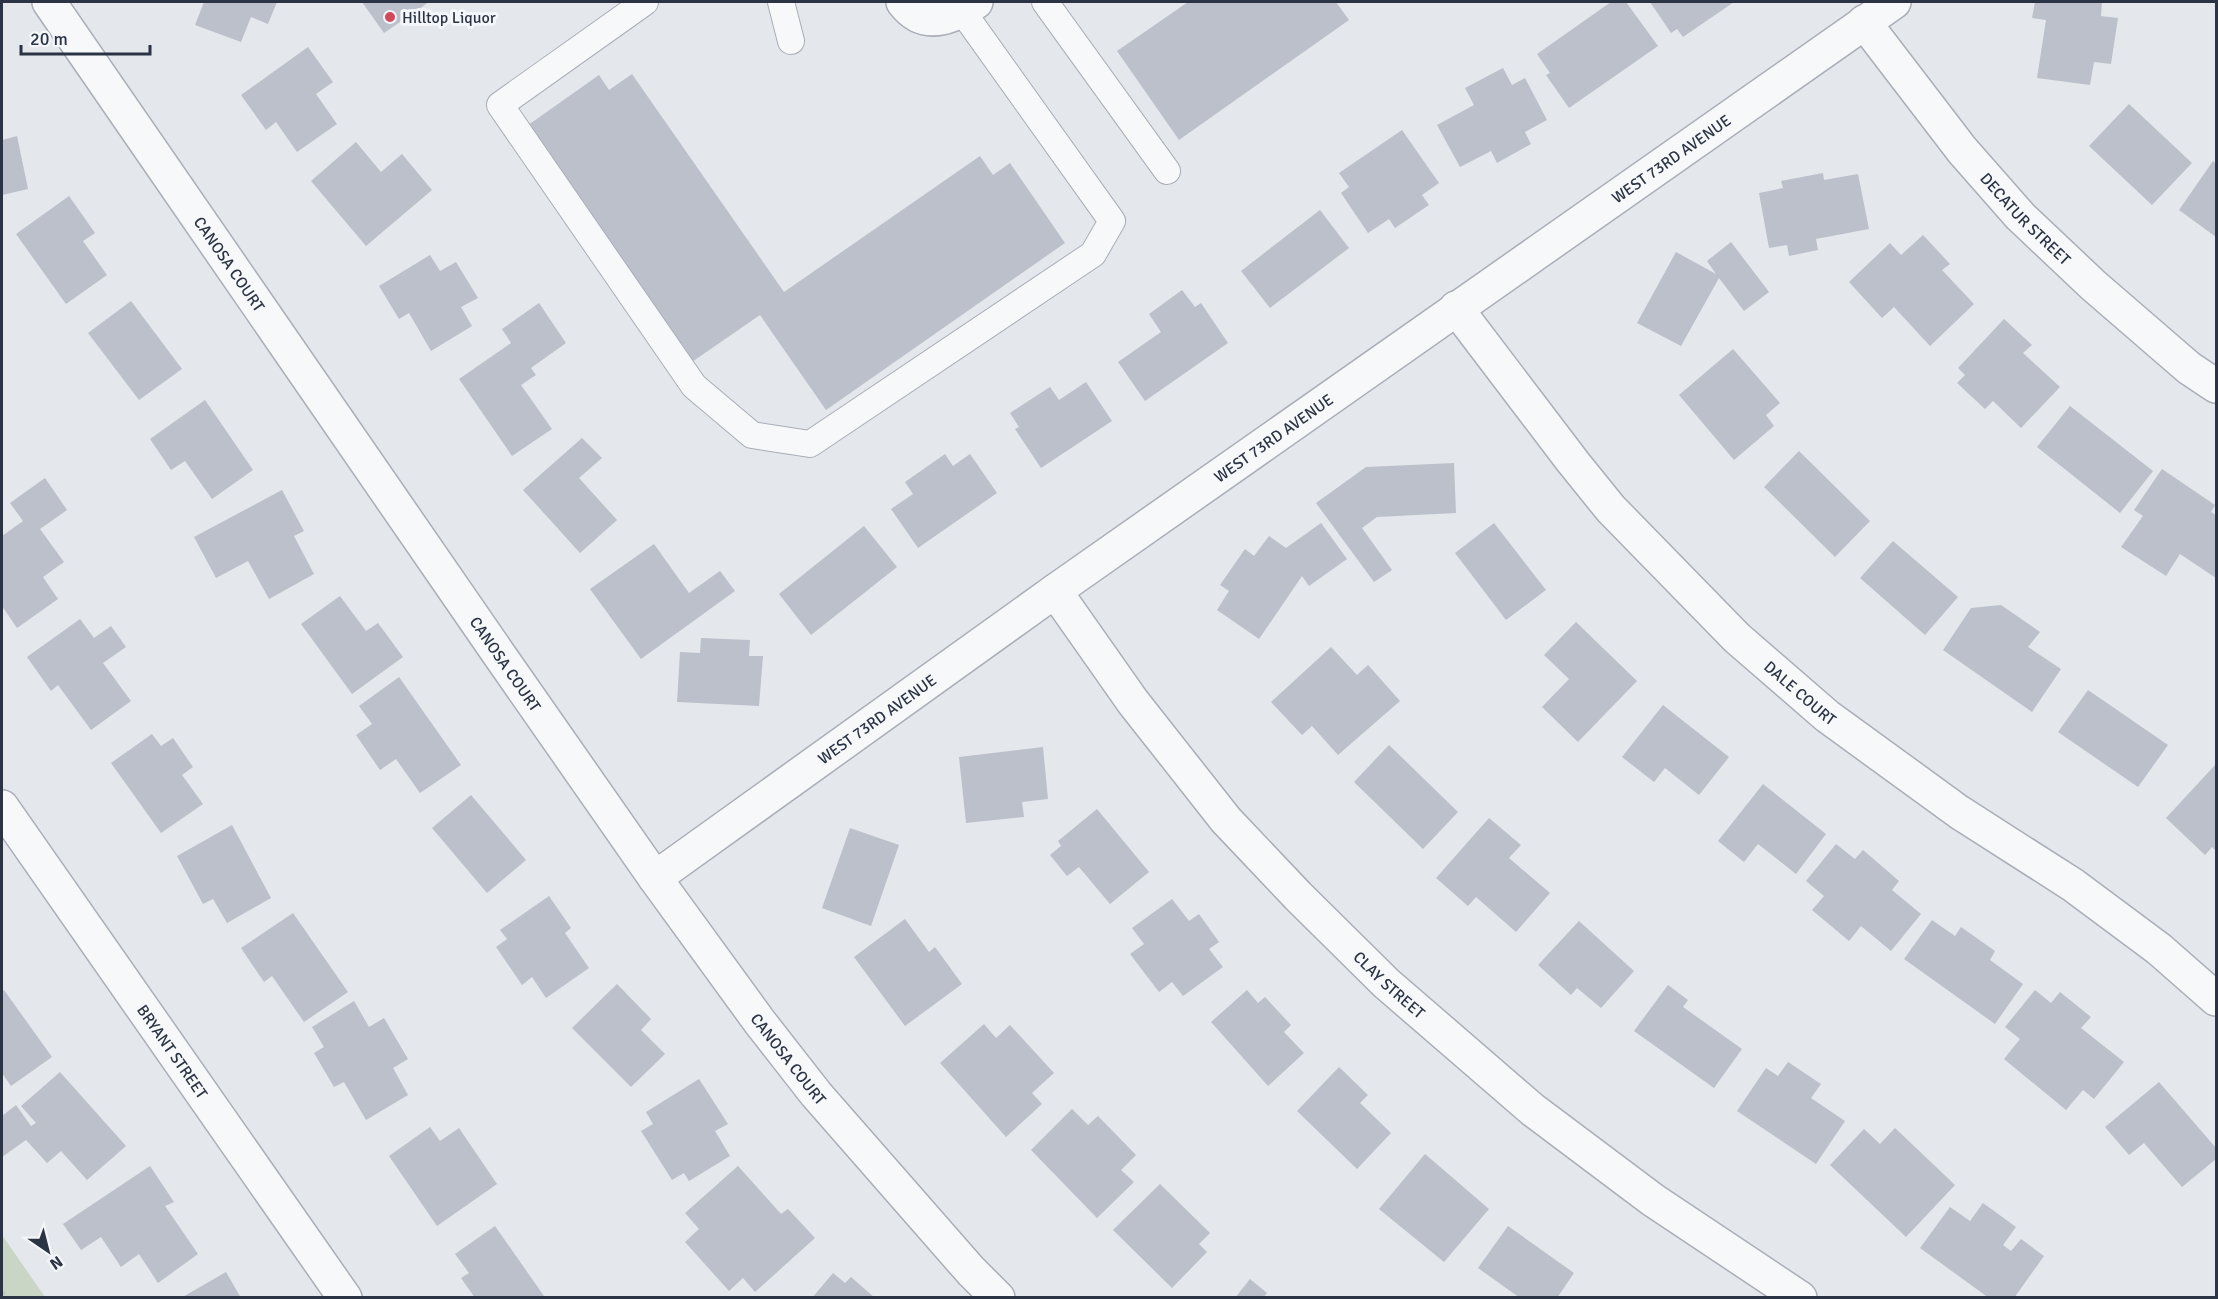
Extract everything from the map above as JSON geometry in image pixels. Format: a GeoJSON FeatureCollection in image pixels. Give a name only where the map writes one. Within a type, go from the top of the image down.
{"type":"FeatureCollection","features":[{"type":"Feature","properties":{"kind":"street","name":"CANOSA COURT"},"geometry":{"type":"LineString","coordinates":[[49,2],[498,653],[655,878],[759,1021],[816,1094],[971,1271],[998,1298]]}},
{"type":"Feature","properties":{"kind":"street"},"geometry":{"type":"LineString","coordinates":[[903,2],[917,14],[930,19],[945,18],[969,6]]}},
{"type":"Feature","properties":{"kind":"street","name":"WEST 73RD AVENUE"},"geometry":{"type":"LineString","coordinates":[[655,878],[1055,591],[1894,2]]}},
{"type":"Feature","properties":{"kind":"street","name":"DECATUR STREET"},"geometry":{"type":"LineString","coordinates":[[1864,22],[1962,150],[2020,216],[2092,285],[2189,368],[2217,386]]}},
{"type":"Feature","properties":{"kind":"street","name":"DALE COURT"},"geometry":{"type":"LineString","coordinates":[[1456,308],[1603,499],[1737,638],[1827,716],[1959,812],[2073,885],[2159,950],[2217,999]]}},
{"type":"Feature","properties":{"kind":"street","name":"CLAY STREET"},"geometry":{"type":"LineString","coordinates":[[1055,591],[1133,702],[1226,820],[1298,896],[1386,983],[1533,1110],[1653,1200],[1800,1298]]}},
{"type":"Feature","properties":{"kind":"street","name":"BRYANT STREET"},"geometry":{"type":"LineString","coordinates":[[2,807],[345,1298]]}},
{"type":"Feature","properties":{"kind":"lane"},"geometry":{"type":"LineString","coordinates":[[645,2],[500,105],[694,386],[752,435],[810,444],[1093,254],[1112,221],[969,6]]}},
{"type":"Feature","properties":{"kind":"lane"},"geometry":{"type":"LineString","coordinates":[[781,2],[791,41]]}},
{"type":"Feature","properties":{"kind":"lane"},"geometry":{"type":"LineString","coordinates":[[1045,2],[1167,171]]}},
{"type":"Feature","properties":{"kind":"path"},"geometry":{"type":"LineString","coordinates":[[2,1291],[6,1298]]}},
{"type":"Feature","properties":{"kind":"green space"},"geometry":{"type":"Polygon","coordinates":[[[2,1235],[45,1297],[2,1297],[2,1235]]]}},
{"type":"Feature","properties":{"kind":"building"},"geometry":{"type":"Polygon","coordinates":[[[204,2],[277,2],[268,24],[251,17],[241,42],[195,25],[204,2]]]}},
{"type":"Feature","properties":{"kind":"building","name":"Hilltop Liquor"},"geometry":{"type":"Polygon","coordinates":[[[362,2],[429,2],[384,33],[362,2]]]}},
{"type":"Feature","properties":{"kind":"building"},"geometry":{"type":"Polygon","coordinates":[[[1188,2],[1336,2],[1349,20],[1179,140],[1117,51],[1188,2]]]}},
{"type":"Feature","properties":{"kind":"building"},"geometry":{"type":"Polygon","coordinates":[[[1611,2],[1626,2],[1658,46],[1569,108],[1546,75],[1550,73],[1537,54],[1611,2]]]}},
{"type":"Feature","properties":{"kind":"building"},"geometry":{"type":"Polygon","coordinates":[[[1650,2],[1734,2],[1683,37],[1677,29],[1671,33],[1650,2]]]}},
{"type":"Feature","properties":{"kind":"building"},"geometry":{"type":"Polygon","coordinates":[[[2035,2],[2102,2],[2101,16],[2118,18],[2111,64],[2094,62],[2090,85],[2037,78],[2046,20],[2032,18],[2035,2]]]}},
{"type":"Feature","properties":{"kind":"building"},"geometry":{"type":"Polygon","coordinates":[[[308,47],[333,82],[316,94],[337,124],[297,152],[276,122],[266,130],[241,95],[308,47]]]}},
{"type":"Feature","properties":{"kind":"building"},"geometry":{"type":"Polygon","coordinates":[[[1503,68],[1512,85],[1525,78],[1547,120],[1525,132],[1531,144],[1497,163],[1491,151],[1460,167],[1437,125],[1474,105],[1465,88],[1503,68]]]}},
{"type":"Feature","properties":{"kind":"building"},"geometry":{"type":"Polygon","coordinates":[[[632,74],[784,292],[980,156],[993,175],[1010,163],[1065,243],[826,410],[760,315],[689,364],[524,128],[599,75],[609,90],[632,74]]]}},
{"type":"Feature","properties":{"kind":"building"},"geometry":{"type":"Polygon","coordinates":[[[2129,104],[2192,163],[2152,205],[2089,146],[2129,104]]]}},
{"type":"Feature","properties":{"kind":"building"},"geometry":{"type":"Polygon","coordinates":[[[1402,130],[1439,183],[1422,195],[1429,205],[1395,228],[1389,219],[1368,233],[1341,193],[1349,187],[1339,173],[1402,130]]]}},
{"type":"Feature","properties":{"kind":"building"},"geometry":{"type":"Polygon","coordinates":[[[17,136],[28,189],[2,195],[2,140],[17,136]]]}},
{"type":"Feature","properties":{"kind":"building"},"geometry":{"type":"Polygon","coordinates":[[[356,142],[381,172],[402,154],[432,190],[366,246],[311,181],[356,142]]]}},
{"type":"Feature","properties":{"kind":"building"},"geometry":{"type":"Polygon","coordinates":[[[2213,161],[2216,164],[2216,237],[2179,210],[2213,161]]]}},
{"type":"Feature","properties":{"kind":"building"},"geometry":{"type":"Polygon","coordinates":[[[1823,173],[1824,180],[1858,174],[1869,229],[1816,239],[1818,250],[1789,256],[1787,245],[1769,248],[1759,193],[1783,188],[1781,181],[1823,173]]]}},
{"type":"Feature","properties":{"kind":"building"},"geometry":{"type":"Polygon","coordinates":[[[69,196],[95,233],[83,241],[107,275],[66,304],[16,234],[69,196]]]}},
{"type":"Feature","properties":{"kind":"building"},"geometry":{"type":"Polygon","coordinates":[[[1320,210],[1349,248],[1270,308],[1241,271],[1320,210]]]}},
{"type":"Feature","properties":{"kind":"building"},"geometry":{"type":"Polygon","coordinates":[[[1923,235],[1950,264],[1942,270],[1974,304],[1930,346],[1894,307],[1882,318],[1849,282],[1890,243],[1901,255],[1923,235]]]}},
{"type":"Feature","properties":{"kind":"building"},"geometry":{"type":"Polygon","coordinates":[[[1731,242],[1769,292],[1744,311],[1719,278],[1681,346],[1637,323],[1676,252],[1716,274],[1707,261],[1731,242]]]}},
{"type":"Feature","properties":{"kind":"building"},"geometry":{"type":"Polygon","coordinates":[[[430,255],[440,271],[456,262],[478,298],[461,307],[472,326],[431,351],[409,313],[399,319],[379,286],[430,255]]]}},
{"type":"Feature","properties":{"kind":"building"},"geometry":{"type":"Polygon","coordinates":[[[1182,290],[1195,307],[1201,303],[1228,343],[1145,401],[1118,362],[1161,332],[1149,314],[1182,290]]]}},
{"type":"Feature","properties":{"kind":"building"},"geometry":{"type":"Polygon","coordinates":[[[131,301],[182,369],[139,400],[88,333],[131,301]]]}},
{"type":"Feature","properties":{"kind":"building"},"geometry":{"type":"Polygon","coordinates":[[[539,303],[566,343],[531,368],[536,375],[521,385],[552,429],[512,456],[459,379],[511,343],[502,329],[539,303]]]}},
{"type":"Feature","properties":{"kind":"building"},"geometry":{"type":"Polygon","coordinates":[[[2004,319],[2032,345],[2023,353],[2060,387],[2021,428],[1993,401],[1985,409],[1957,383],[1965,375],[1958,368],[2004,319]]]}},
{"type":"Feature","properties":{"kind":"building"},"geometry":{"type":"Polygon","coordinates":[[[1733,349],[1780,403],[1766,415],[1774,426],[1734,460],[1679,395],[1733,349]]]}},
{"type":"Feature","properties":{"kind":"building"},"geometry":{"type":"Polygon","coordinates":[[[1086,382],[1112,421],[1041,468],[1015,429],[1019,427],[1010,413],[1050,387],[1059,400],[1086,382]]]}},
{"type":"Feature","properties":{"kind":"building"},"geometry":{"type":"Polygon","coordinates":[[[205,400],[253,470],[212,499],[185,461],[171,470],[150,439],[205,400]]]}},
{"type":"Feature","properties":{"kind":"building"},"geometry":{"type":"Polygon","coordinates":[[[2070,406],[2153,471],[2120,513],[2037,447],[2070,406]]]}},
{"type":"Feature","properties":{"kind":"building"},"geometry":{"type":"Polygon","coordinates":[[[582,438],[602,458],[579,478],[617,520],[580,553],[523,490],[582,438]]]}},
{"type":"Feature","properties":{"kind":"building"},"geometry":{"type":"Polygon","coordinates":[[[1799,451],[1870,521],[1835,557],[1764,487],[1799,451]]]}},
{"type":"Feature","properties":{"kind":"building"},"geometry":{"type":"Polygon","coordinates":[[[945,454],[953,466],[970,454],[997,493],[918,548],[891,509],[913,494],[905,482],[945,454]]]}},
{"type":"Feature","properties":{"kind":"building"},"geometry":{"type":"Polygon","coordinates":[[[1454,463],[1456,513],[1377,517],[1362,528],[1392,570],[1374,582],[1316,503],[1366,467],[1454,463]]]}},
{"type":"Feature","properties":{"kind":"building"},"geometry":{"type":"Polygon","coordinates":[[[2162,469],[2215,505],[2211,512],[2216,515],[2216,578],[2180,554],[2166,576],[2121,547],[2143,516],[2134,510],[2162,469]]]}},
{"type":"Feature","properties":{"kind":"building"},"geometry":{"type":"Polygon","coordinates":[[[45,478],[67,510],[40,529],[64,562],[43,577],[58,599],[17,628],[2,606],[2,536],[23,521],[10,503],[45,478]]]}},
{"type":"Feature","properties":{"kind":"building"},"geometry":{"type":"Polygon","coordinates":[[[282,490],[304,531],[294,536],[314,574],[269,599],[248,561],[216,578],[194,537],[282,490]]]}},
{"type":"Feature","properties":{"kind":"building"},"geometry":{"type":"Polygon","coordinates":[[[1321,523],[1347,559],[1309,586],[1302,576],[1259,639],[1217,610],[1229,591],[1220,585],[1245,549],[1254,556],[1269,536],[1286,548],[1321,523]]]}},
{"type":"Feature","properties":{"kind":"building"},"geometry":{"type":"Polygon","coordinates":[[[1494,523],[1546,590],[1506,620],[1455,553],[1494,523]]]}},
{"type":"Feature","properties":{"kind":"building"},"geometry":{"type":"Polygon","coordinates":[[[864,526],[897,567],[811,635],[779,594],[864,526]]]}},
{"type":"Feature","properties":{"kind":"building"},"geometry":{"type":"Polygon","coordinates":[[[1893,541],[1958,597],[1925,635],[1860,578],[1893,541]]]}},
{"type":"Feature","properties":{"kind":"building"},"geometry":{"type":"Polygon","coordinates":[[[654,544],[689,593],[720,571],[735,591],[641,659],[590,589],[654,544]]]}},
{"type":"Feature","properties":{"kind":"building"},"geometry":{"type":"Polygon","coordinates":[[[340,596],[366,631],[378,623],[403,657],[352,694],[301,624],[340,596]]]}},
{"type":"Feature","properties":{"kind":"building"},"geometry":{"type":"Polygon","coordinates":[[[2001,605],[2040,632],[2028,647],[2061,669],[2032,712],[1943,650],[1971,608],[2001,605]]]}},
{"type":"Feature","properties":{"kind":"building"},"geometry":{"type":"Polygon","coordinates":[[[80,619],[94,638],[111,626],[126,647],[103,663],[131,701],[91,730],[58,685],[51,691],[27,657],[80,619]]]}},
{"type":"Feature","properties":{"kind":"building"},"geometry":{"type":"Polygon","coordinates":[[[1576,622],[1637,681],[1578,742],[1542,707],[1569,679],[1544,655],[1576,622]]]}},
{"type":"Feature","properties":{"kind":"building"},"geometry":{"type":"Polygon","coordinates":[[[701,638],[750,640],[749,656],[763,656],[759,706],[677,702],[680,652],[700,653],[701,638]]]}},
{"type":"Feature","properties":{"kind":"building"},"geometry":{"type":"Polygon","coordinates":[[[1331,647],[1357,675],[1368,665],[1400,701],[1338,755],[1312,726],[1302,735],[1271,702],[1331,647]]]}},
{"type":"Feature","properties":{"kind":"building"},"geometry":{"type":"Polygon","coordinates":[[[399,677],[461,765],[420,793],[396,759],[380,770],[356,735],[372,724],[359,706],[399,677]]]}},
{"type":"Feature","properties":{"kind":"building"},"geometry":{"type":"Polygon","coordinates":[[[2088,690],[2168,745],[2138,787],[2058,732],[2088,690]]]}},
{"type":"Feature","properties":{"kind":"building"},"geometry":{"type":"Polygon","coordinates":[[[1663,705],[1729,757],[1699,795],[1665,768],[1654,782],[1622,757],[1663,705]]]}},
{"type":"Feature","properties":{"kind":"building"},"geometry":{"type":"Polygon","coordinates":[[[152,734],[161,746],[173,738],[193,767],[182,775],[203,804],[161,833],[111,763],[152,734]]]}},
{"type":"Feature","properties":{"kind":"building"},"geometry":{"type":"Polygon","coordinates":[[[1389,745],[1458,812],[1423,849],[1354,782],[1389,745]]]}},
{"type":"Feature","properties":{"kind":"building"},"geometry":{"type":"Polygon","coordinates":[[[1043,747],[1048,799],[1022,802],[1024,817],[966,823],[959,757],[1043,747]]]}},
{"type":"Feature","properties":{"kind":"building"},"geometry":{"type":"Polygon","coordinates":[[[2216,764],[2216,851],[2212,847],[2205,855],[2166,818],[2216,764]]]}},
{"type":"Feature","properties":{"kind":"building"},"geometry":{"type":"Polygon","coordinates":[[[1763,784],[1826,834],[1796,874],[1758,844],[1744,862],[1718,841],[1763,784]]]}},
{"type":"Feature","properties":{"kind":"building"},"geometry":{"type":"Polygon","coordinates":[[[471,795],[526,860],[487,893],[432,828],[471,795]]]}},
{"type":"Feature","properties":{"kind":"building"},"geometry":{"type":"Polygon","coordinates":[[[1097,809],[1149,872],[1110,904],[1079,867],[1067,876],[1050,855],[1061,846],[1058,841],[1097,809]]]}},
{"type":"Feature","properties":{"kind":"building"},"geometry":{"type":"Polygon","coordinates":[[[1489,818],[1521,845],[1509,858],[1550,893],[1516,932],[1476,897],[1468,906],[1436,878],[1489,818]]]}},
{"type":"Feature","properties":{"kind":"building"},"geometry":{"type":"Polygon","coordinates":[[[232,825],[271,898],[227,923],[213,899],[203,904],[177,856],[232,825]]]}},
{"type":"Feature","properties":{"kind":"building"},"geometry":{"type":"Polygon","coordinates":[[[850,828],[899,845],[871,926],[822,908],[850,828]]]}},
{"type":"Feature","properties":{"kind":"building"},"geometry":{"type":"Polygon","coordinates":[[[1836,844],[1855,859],[1863,850],[1899,881],[1892,890],[1921,914],[1891,951],[1861,926],[1849,941],[1812,910],[1824,896],[1806,881],[1836,844]]]}},
{"type":"Feature","properties":{"kind":"building"},"geometry":{"type":"Polygon","coordinates":[[[549,896],[571,928],[565,933],[589,968],[546,998],[532,977],[522,985],[496,947],[507,939],[500,930],[549,896]]]}},
{"type":"Feature","properties":{"kind":"building"},"geometry":{"type":"Polygon","coordinates":[[[1172,899],[1189,921],[1199,914],[1219,942],[1209,949],[1223,967],[1183,996],[1172,982],[1159,992],[1130,954],[1144,944],[1132,928],[1172,899]]]}},
{"type":"Feature","properties":{"kind":"building"},"geometry":{"type":"Polygon","coordinates":[[[293,913],[348,992],[304,1022],[272,976],[264,982],[241,948],[293,913]]]}},
{"type":"Feature","properties":{"kind":"building"},"geometry":{"type":"Polygon","coordinates":[[[905,919],[929,952],[935,947],[962,984],[905,1026],[854,957],[905,919]]]}},
{"type":"Feature","properties":{"kind":"building"},"geometry":{"type":"Polygon","coordinates":[[[1932,920],[1955,936],[1961,927],[1995,951],[1990,960],[2023,984],[1995,1024],[1904,959],[1932,920]]]}},
{"type":"Feature","properties":{"kind":"building"},"geometry":{"type":"Polygon","coordinates":[[[1579,921],[1634,971],[1601,1008],[1577,988],[1571,995],[1538,965],[1579,921]]]}},
{"type":"Feature","properties":{"kind":"building"},"geometry":{"type":"Polygon","coordinates":[[[617,984],[651,1019],[641,1030],[665,1054],[631,1087],[572,1028],[617,984]]]}},
{"type":"Feature","properties":{"kind":"building"},"geometry":{"type":"Polygon","coordinates":[[[1668,985],[1688,1000],[1683,1007],[1742,1049],[1714,1088],[1634,1031],[1668,985]]]}},
{"type":"Feature","properties":{"kind":"building"},"geometry":{"type":"Polygon","coordinates":[[[4,990],[52,1057],[11,1086],[2,1073],[2,992],[4,990]]]}},
{"type":"Feature","properties":{"kind":"building"},"geometry":{"type":"Polygon","coordinates":[[[1247,990],[1258,1003],[1265,997],[1291,1025],[1284,1032],[1304,1053],[1268,1086],[1211,1022],[1247,990]]]}},
{"type":"Feature","properties":{"kind":"building"},"geometry":{"type":"Polygon","coordinates":[[[2035,990],[2051,1003],[2060,992],[2091,1017],[2081,1028],[2124,1062],[2094,1099],[2083,1090],[2066,1110],[2004,1059],[2020,1039],[2005,1027],[2035,990]]]}},
{"type":"Feature","properties":{"kind":"building"},"geometry":{"type":"Polygon","coordinates":[[[354,1001],[369,1027],[384,1018],[408,1059],[393,1068],[408,1095],[366,1120],[344,1082],[334,1087],[314,1053],[324,1047],[312,1027],[354,1001]]]}},
{"type":"Feature","properties":{"kind":"building"},"geometry":{"type":"Polygon","coordinates":[[[984,1024],[996,1038],[1010,1025],[1054,1073],[1032,1093],[1042,1104],[1006,1137],[940,1063],[984,1024]]]}},
{"type":"Feature","properties":{"kind":"building"},"geometry":{"type":"Polygon","coordinates":[[[1788,1062],[1821,1084],[1811,1098],[1845,1121],[1816,1164],[1737,1111],[1766,1068],[1778,1076],[1788,1062]]]}},
{"type":"Feature","properties":{"kind":"building"},"geometry":{"type":"Polygon","coordinates":[[[1339,1067],[1368,1095],[1360,1103],[1391,1133],[1357,1169],[1297,1111],[1339,1067]]]}},
{"type":"Feature","properties":{"kind":"building"},"geometry":{"type":"Polygon","coordinates":[[[60,1072],[126,1146],[87,1180],[61,1151],[47,1163],[26,1140],[2,1157],[2,1116],[16,1105],[31,1126],[36,1123],[21,1106],[60,1072]]]}},
{"type":"Feature","properties":{"kind":"building"},"geometry":{"type":"Polygon","coordinates":[[[699,1079],[728,1124],[715,1131],[730,1156],[689,1181],[684,1173],[672,1180],[641,1131],[653,1124],[646,1112],[699,1079]]]}},
{"type":"Feature","properties":{"kind":"building"},"geometry":{"type":"Polygon","coordinates":[[[2159,1082],[2216,1148],[2216,1159],[2182,1187],[2144,1143],[2129,1155],[2105,1127],[2159,1082]]]}},
{"type":"Feature","properties":{"kind":"building"},"geometry":{"type":"Polygon","coordinates":[[[1072,1109],[1088,1125],[1098,1116],[1136,1155],[1121,1170],[1134,1182],[1097,1218],[1031,1150],[1072,1109]]]}},
{"type":"Feature","properties":{"kind":"building"},"geometry":{"type":"Polygon","coordinates":[[[430,1127],[440,1141],[459,1128],[497,1184],[437,1226],[389,1156],[430,1127]]]}},
{"type":"Feature","properties":{"kind":"building"},"geometry":{"type":"Polygon","coordinates":[[[1895,1128],[1955,1185],[1906,1237],[1830,1165],[1864,1129],[1880,1144],[1895,1128]]]}},
{"type":"Feature","properties":{"kind":"building"},"geometry":{"type":"Polygon","coordinates":[[[1425,1154],[1489,1209],[1444,1262],[1379,1209],[1425,1154]]]}},
{"type":"Feature","properties":{"kind":"building"},"geometry":{"type":"Polygon","coordinates":[[[150,1166],[174,1202],[165,1206],[198,1254],[158,1283],[139,1254],[121,1267],[101,1237],[81,1250],[63,1224],[150,1166]]]}},
{"type":"Feature","properties":{"kind":"building"},"geometry":{"type":"Polygon","coordinates":[[[738,1166],[781,1214],[788,1209],[815,1238],[755,1292],[743,1278],[729,1291],[685,1242],[699,1229],[685,1213],[738,1166]]]}},
{"type":"Feature","properties":{"kind":"building"},"geometry":{"type":"Polygon","coordinates":[[[1160,1184],[1210,1233],[1199,1244],[1207,1252],[1172,1288],[1113,1230],[1160,1184]]]}},
{"type":"Feature","properties":{"kind":"building"},"geometry":{"type":"Polygon","coordinates":[[[1983,1203],[2016,1227],[2003,1245],[2011,1251],[2021,1239],[2044,1256],[2014,1298],[1989,1298],[1920,1248],[1950,1207],[1970,1221],[1983,1203]]]}},
{"type":"Feature","properties":{"kind":"building"},"geometry":{"type":"Polygon","coordinates":[[[495,1226],[544,1296],[542,1298],[475,1298],[461,1278],[469,1273],[455,1254],[495,1226]]]}},
{"type":"Feature","properties":{"kind":"building"},"geometry":{"type":"Polygon","coordinates":[[[1508,1226],[1574,1273],[1557,1298],[1520,1298],[1478,1268],[1508,1226]]]}},
{"type":"Feature","properties":{"kind":"building"},"geometry":{"type":"Polygon","coordinates":[[[226,1272],[241,1298],[181,1298],[226,1272]]]}},
{"type":"Feature","properties":{"kind":"building"},"geometry":{"type":"Polygon","coordinates":[[[833,1273],[845,1283],[851,1277],[875,1298],[812,1298],[833,1273]]]}},
{"type":"Feature","properties":{"kind":"building"},"geometry":{"type":"Polygon","coordinates":[[[1250,1279],[1267,1293],[1263,1298],[1235,1298],[1250,1279]]]}},
{"type":"Feature","properties":{"kind":"place","name":"Hilltop Liquor"},"geometry":{"type":"Point","coordinates":[390,17]}}]}
